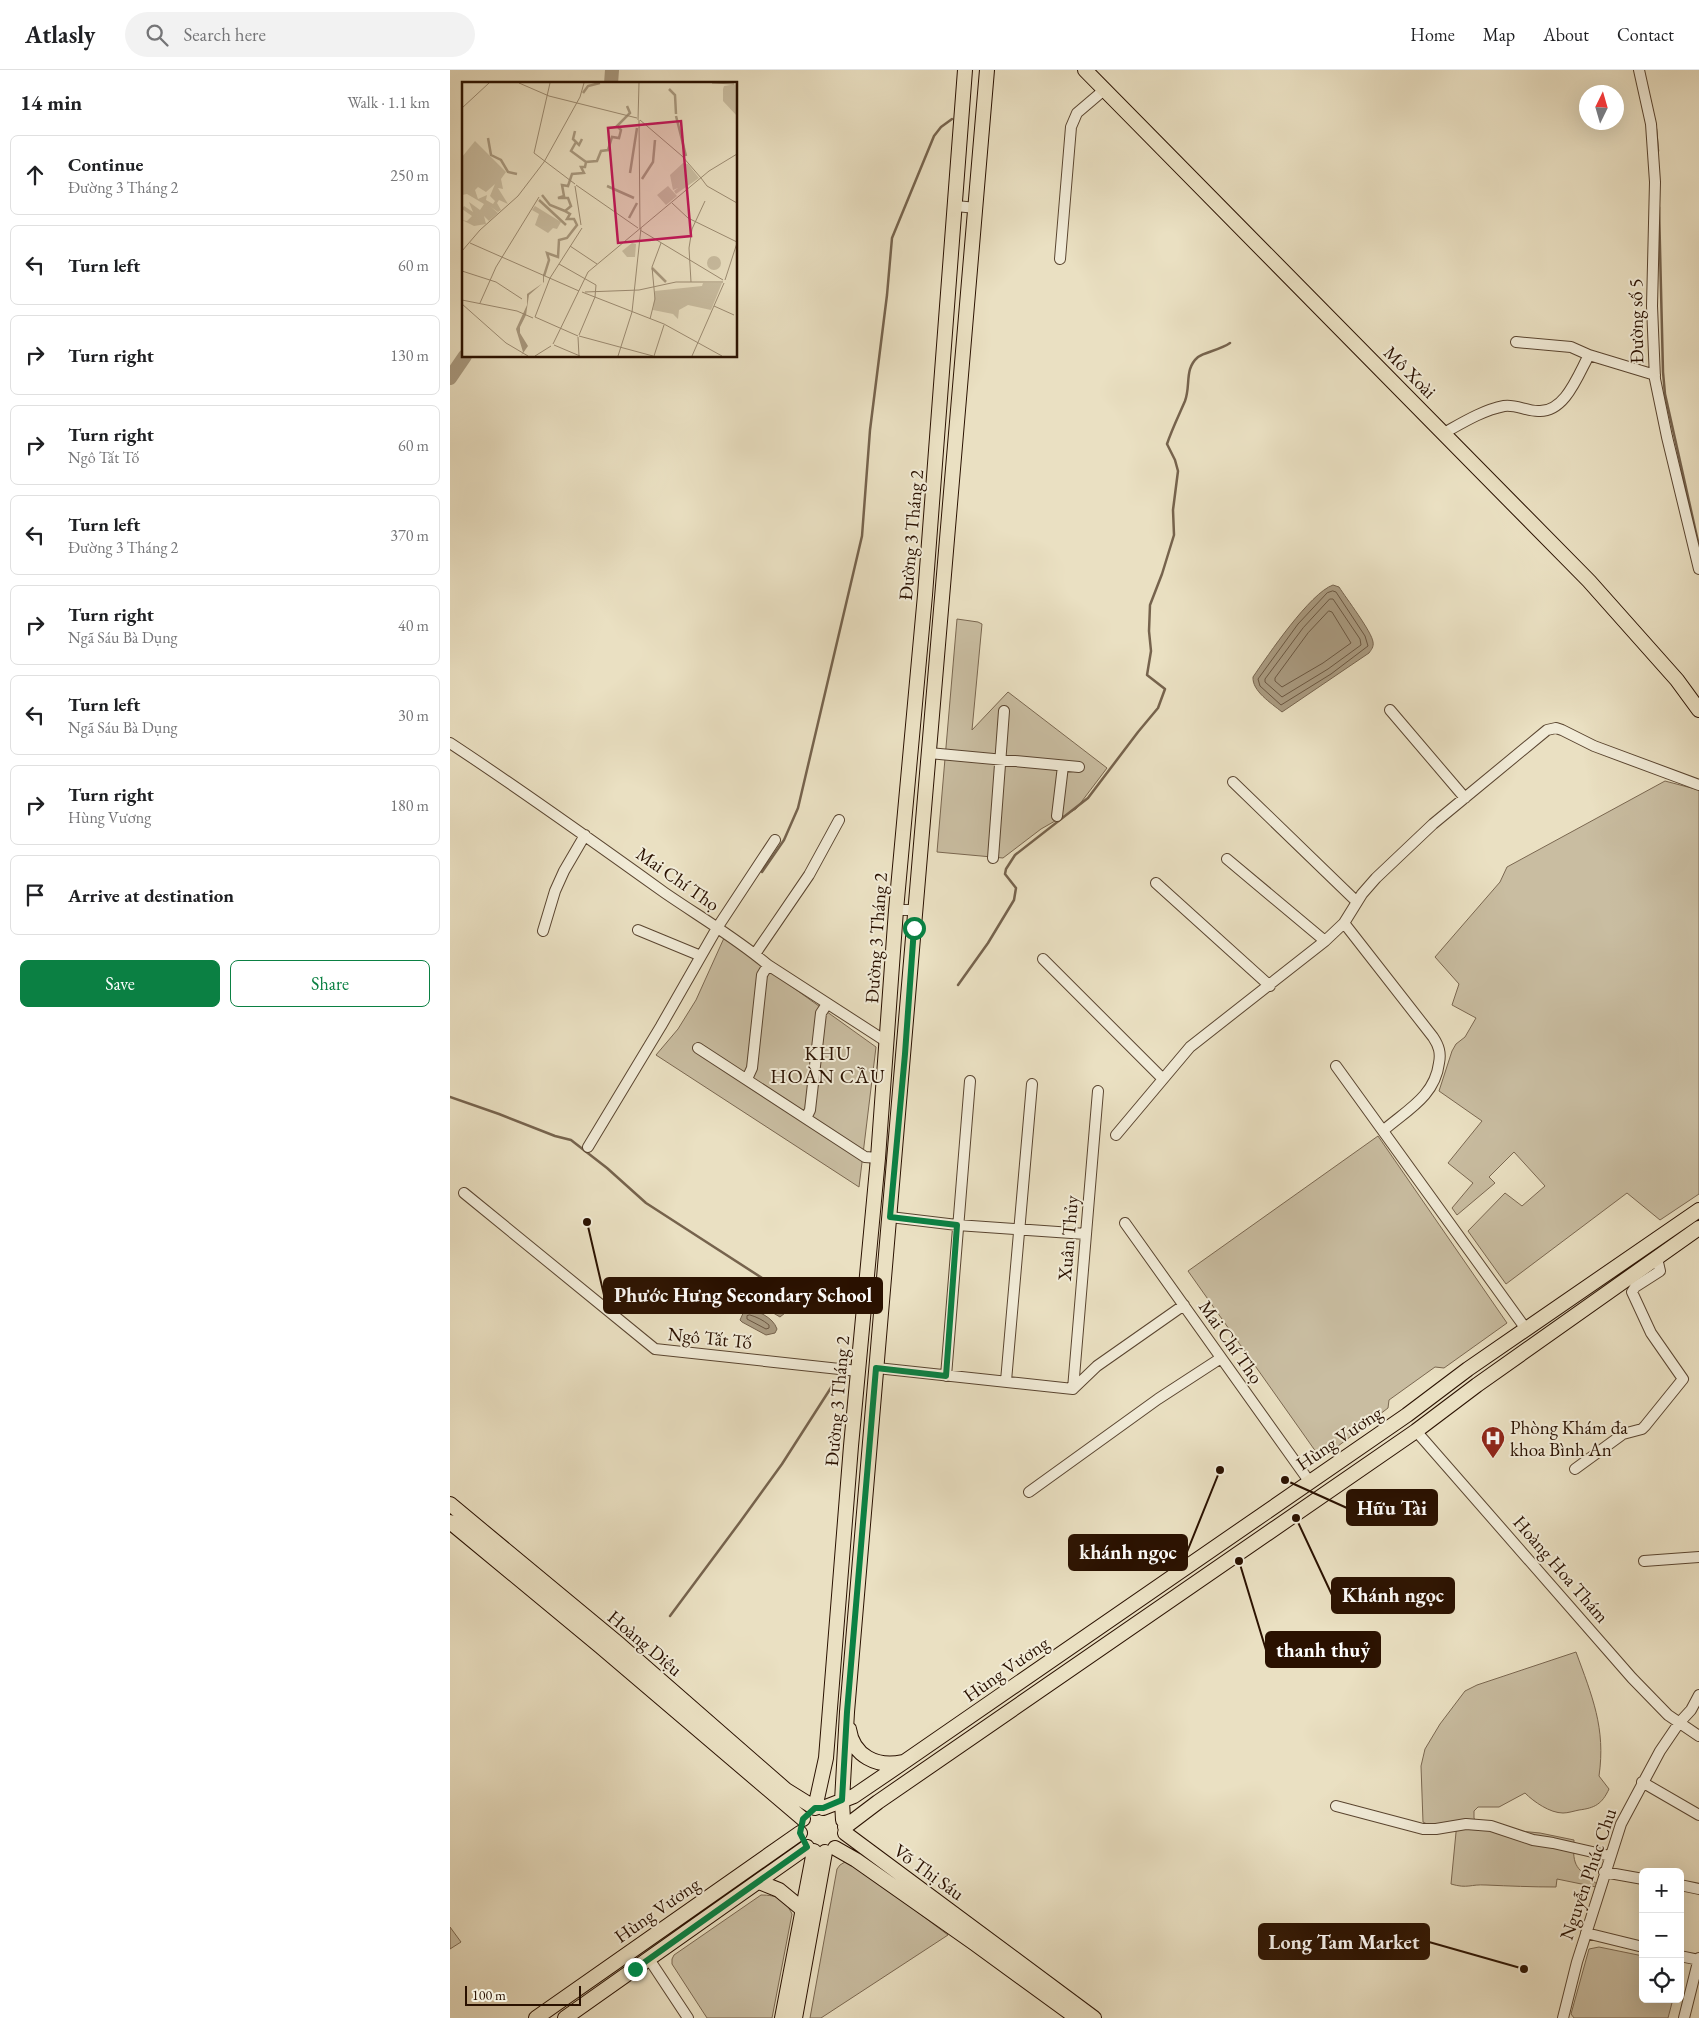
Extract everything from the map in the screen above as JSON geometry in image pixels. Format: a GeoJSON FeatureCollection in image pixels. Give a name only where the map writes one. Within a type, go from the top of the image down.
{"type":"FeatureCollection","features":[{"type":"Feature","properties":{"kind":"main road","name":"Đường 3 Tháng 2"},"geometry":{"type":"LineString","coordinates":[[819,1808],[826,1758],[858,1371],[878,1158],[896,910],[925,595],[965,70]]}},
{"type":"Feature","properties":{"kind":"main road","name":"Đường 3 Tháng 2"},"geometry":{"type":"LineString","coordinates":[[844,1827],[842,1800],[847,1712],[905,1054],[915,910],[987,70]]}},
{"type":"Feature","properties":{"kind":"main road","name":"Mô Xoài"},"geometry":{"type":"LineString","coordinates":[[1085,70],[1589,581],[1677,680],[1699,710]]}},
{"type":"Feature","properties":{"kind":"main road","name":"Hùng Vương"},"geometry":{"type":"LineString","coordinates":[[819,1808],[854,1796],[1406,1415],[1526,1328],[1699,1210]]}},
{"type":"Feature","properties":{"kind":"main road","name":"Hùng Vương"},"geometry":{"type":"LineString","coordinates":[[844,1827],[1416,1431],[1699,1228]]}},
{"type":"Feature","properties":{"kind":"main road"},"geometry":{"type":"LineString","coordinates":[[1526,1328],[1537,1343]]}},
{"type":"Feature","properties":{"kind":"main road","name":"Hoàng Hoa Thám"},"geometry":{"type":"LineString","coordinates":[[1406,1415],[1416,1431]]}},
{"type":"Feature","properties":{"kind":"main road"},"geometry":{"type":"LineString","coordinates":[[1308,1481],[1318,1498]]}},
{"type":"Feature","properties":{"kind":"main road","name":"Hoàng Diệu"},"geometry":{"type":"LineString","coordinates":[[450,1504],[490,1546],[803,1819]]}},
{"type":"Feature","properties":{"kind":"main road","name":"Hoàng Diệu"},"geometry":{"type":"LineString","coordinates":[[450,1522],[490,1546],[620,1645],[786,1790],[819,1808]]}},
{"type":"Feature","properties":{"kind":"main road"},"geometry":{"type":"LineString","coordinates":[[1191,1563],[1201,1579]]}},
{"type":"Feature","properties":{"kind":"main road"},"geometry":{"type":"LineString","coordinates":[[847,1712],[850,1736],[856,1748],[866,1759],[893,1765],[904,1762]]}},
{"type":"Feature","properties":{"kind":"main road"},"geometry":{"type":"LineString","coordinates":[[1077,2018],[856,1860],[820,1850],[800,1833],[803,1819],[819,1808],[832,1809],[844,1827],[1094,2018]]}},
{"type":"Feature","properties":{"kind":"main road"},"geometry":{"type":"LineString","coordinates":[[820,1850],[840,1843],[844,1827]]}},
{"type":"Feature","properties":{"kind":"main road","name":"Hùng Vương"},"geometry":{"type":"LineString","coordinates":[[536,2018],[800,1833]]}},
{"type":"Feature","properties":{"kind":"main road","name":"Hùng Vương"},"geometry":{"type":"LineString","coordinates":[[565,2018],[759,1882],[820,1850]]}},
{"type":"Feature","properties":{"kind":"main road"},"geometry":{"type":"LineString","coordinates":[[782,2018],[802,1909],[820,1850]]}},
{"type":"Feature","properties":{"kind":"main road"},"geometry":{"type":"LineString","coordinates":[[795,2018],[820,1850]]}},
{"type":"Feature","properties":{"kind":"main road"},"geometry":{"type":"LineString","coordinates":[[759,1882],[779,1890],[802,1909]]}},
{"type":"Feature","properties":{"kind":"street","name":"Đường số 5"},"geometry":{"type":"LineString","coordinates":[[1639,70],[1651,124],[1655,182],[1652,306],[1655,375],[1665,428],[1699,569]]}},
{"type":"Feature","properties":{"kind":"street"},"geometry":{"type":"LineString","coordinates":[[1060,259],[1071,127],[1077,113],[1104,90]]}},
{"type":"Feature","properties":{"kind":"street"},"geometry":{"type":"LineString","coordinates":[[956,206],[976,208]]}},
{"type":"Feature","properties":{"kind":"street"},"geometry":{"type":"LineString","coordinates":[[1516,342],[1571,347],[1589,355],[1655,375]]}},
{"type":"Feature","properties":{"kind":"street"},"geometry":{"type":"LineString","coordinates":[[1444,433],[1469,420],[1504,406],[1539,412],[1551,410],[1567,393],[1589,355]]}},
{"type":"Feature","properties":{"kind":"street"},"geometry":{"type":"LineString","coordinates":[[925,595],[942,598]]}},
{"type":"Feature","properties":{"kind":"street"},"geometry":{"type":"LineString","coordinates":[[1390,710],[1465,798]]}},
{"type":"Feature","properties":{"kind":"street"},"geometry":{"type":"LineString","coordinates":[[993,858],[1004,711]]}},
{"type":"Feature","properties":{"kind":"street"},"geometry":{"type":"LineString","coordinates":[[1116,1135],[1190,1047],[1326,941],[1344,923],[1357,902],[1376,878],[1433,824],[1551,728],[1562,730],[1594,746],[1699,785]]}},
{"type":"Feature","properties":{"kind":"street","name":"Mai Chí Thọ"},"geometry":{"type":"LineString","coordinates":[[450,742],[755,954],[768,966],[887,1042]]}},
{"type":"Feature","properties":{"kind":"street"},"geometry":{"type":"LineString","coordinates":[[929,753],[1079,767]]}},
{"type":"Feature","properties":{"kind":"street"},"geometry":{"type":"LineString","coordinates":[[1057,816],[1063,766]]}},
{"type":"Feature","properties":{"kind":"street"},"geometry":{"type":"LineString","coordinates":[[1233,782],[1357,902]]}},
{"type":"Feature","properties":{"kind":"street"},"geometry":{"type":"LineString","coordinates":[[755,954],[809,874],[839,820]]}},
{"type":"Feature","properties":{"kind":"street"},"geometry":{"type":"LineString","coordinates":[[543,931],[554,891],[585,835]]}},
{"type":"Feature","properties":{"kind":"street"},"geometry":{"type":"LineString","coordinates":[[588,1147],[717,928],[775,840]]}},
{"type":"Feature","properties":{"kind":"street"},"geometry":{"type":"LineString","coordinates":[[1228,859],[1326,941]]}},
{"type":"Feature","properties":{"kind":"street"},"geometry":{"type":"LineString","coordinates":[[1156,883],[1270,986]]}},
{"type":"Feature","properties":{"kind":"street"},"geometry":{"type":"LineString","coordinates":[[896,910],[915,910]]}},
{"type":"Feature","properties":{"kind":"street"},"geometry":{"type":"LineString","coordinates":[[1344,923],[1433,1037],[1440,1051],[1437,1076],[1431,1089],[1384,1130]]}},
{"type":"Feature","properties":{"kind":"street"},"geometry":{"type":"LineString","coordinates":[[638,930],[701,956]]}},
{"type":"Feature","properties":{"kind":"street"},"geometry":{"type":"LineString","coordinates":[[1043,959],[1163,1079]]}},
{"type":"Feature","properties":{"kind":"street"},"geometry":{"type":"LineString","coordinates":[[747,1079],[752,1068],[762,975],[768,966]]}},
{"type":"Feature","properties":{"kind":"street"},"geometry":{"type":"LineString","coordinates":[[806,1118],[810,1110],[821,1013],[827,1004]]}},
{"type":"Feature","properties":{"kind":"street"},"geometry":{"type":"LineString","coordinates":[[698,1048],[865,1158],[878,1158]]}},
{"type":"Feature","properties":{"kind":"street"},"geometry":{"type":"LineString","coordinates":[[1336,1066],[1526,1328]]}},
{"type":"Feature","properties":{"kind":"street"},"geometry":{"type":"LineString","coordinates":[[946,1376],[970,1081]]}},
{"type":"Feature","properties":{"kind":"street"},"geometry":{"type":"LineString","coordinates":[[1006,1382],[1032,1084]]}},
{"type":"Feature","properties":{"kind":"street","name":"Xuân Thủy"},"geometry":{"type":"LineString","coordinates":[[1073,1389],[1098,1091]]}},
{"type":"Feature","properties":{"kind":"street","name":"Ngô Tất Tố"},"geometry":{"type":"LineString","coordinates":[[464,1194],[655,1350],[858,1371]]}},
{"type":"Feature","properties":{"kind":"street"},"geometry":{"type":"LineString","coordinates":[[890,1217],[957,1225],[1086,1234]]}},
{"type":"Feature","properties":{"kind":"street","name":"Mai Chí Thọ"},"geometry":{"type":"LineString","coordinates":[[1125,1223],[1308,1481]]}},
{"type":"Feature","properties":{"kind":"street"},"geometry":{"type":"LineString","coordinates":[[1575,1469],[1623,1434],[1642,1429],[1683,1379],[1651,1333],[1632,1292],[1635,1287],[1660,1271],[1657,1258]]}},
{"type":"Feature","properties":{"kind":"street"},"geometry":{"type":"LineString","coordinates":[[876,1368],[1073,1389],[1097,1366],[1184,1305]]}},
{"type":"Feature","properties":{"kind":"street"},"geometry":{"type":"LineString","coordinates":[[1029,1492],[1158,1399],[1221,1358]]}},
{"type":"Feature","properties":{"kind":"street","name":"Hoàng Hoa Thám"},"geometry":{"type":"LineString","coordinates":[[1416,1431],[1632,1678],[1660,1708],[1699,1736]]}},
{"type":"Feature","properties":{"kind":"street"},"geometry":{"type":"LineString","coordinates":[[1644,1561],[1699,1558]]}},
{"type":"Feature","properties":{"kind":"street","name":"Nguyễn Phúc Chu"},"geometry":{"type":"LineString","coordinates":[[1563,2018],[1568,1994],[1604,1872],[1621,1824],[1660,1751],[1679,1723],[1691,1710],[1699,1695]]}},
{"type":"Feature","properties":{"kind":"street"},"geometry":{"type":"LineString","coordinates":[[1642,1782],[1699,1814]]}},
{"type":"Feature","properties":{"kind":"street"},"geometry":{"type":"LineString","coordinates":[[1336,1806],[1423,1829],[1436,1829],[1466,1824],[1491,1826],[1528,1839],[1552,1842],[1610,1856]]}},
{"type":"Feature","properties":{"kind":"street"},"geometry":{"type":"LineString","coordinates":[[1604,1872],[1639,1877]]}},
{"type":"Feature","properties":{"kind":"street"},"geometry":{"type":"LineString","coordinates":[[1684,1886],[1699,1889]]}},
{"type":"Feature","properties":{"kind":"street"},"geometry":{"type":"LineString","coordinates":[[1586,1933],[1639,1946]]}},
{"type":"Feature","properties":{"kind":"street"},"geometry":{"type":"LineString","coordinates":[[1684,1957],[1699,1959],[1684,2018]]}},
{"type":"Feature","properties":{"kind":"street"},"geometry":{"type":"LineString","coordinates":[[650,1959],[688,2018]]}},
{"type":"Feature","properties":{"kind":"shaded area"},"geometry":{"type":"Polygon","coordinates":[[[957,619],[982,624],[972,730],[1008,692],[1107,768],[1076,809],[1041,829],[1003,858],[937,852],[957,619]]]}},
{"type":"Feature","properties":{"kind":"shaded area"},"geometry":{"type":"Polygon","coordinates":[[[1665,781],[1699,790],[1699,1194],[1660,1220],[1627,1193],[1506,1284],[1468,1231],[1505,1193],[1522,1206],[1545,1186],[1514,1152],[1489,1177],[1495,1183],[1457,1215],[1452,1208],[1473,1183],[1448,1163],[1482,1121],[1439,1091],[1452,1051],[1456,1044],[1465,1037],[1476,1018],[1452,1005],[1459,984],[1435,957],[1500,882],[1507,867],[1665,781]]]}},
{"type":"Feature","properties":{"kind":"shaded area"},"geometry":{"type":"Polygon","coordinates":[[[724,938],[876,1047],[859,1187],[656,1055],[678,1029],[696,1000],[724,938]]]}},
{"type":"Feature","properties":{"kind":"shaded area"},"geometry":{"type":"Polygon","coordinates":[[[1378,1136],[1507,1323],[1444,1368],[1435,1367],[1389,1400],[1388,1408],[1321,1459],[1188,1271],[1378,1136]]]}},
{"type":"Feature","properties":{"kind":"shaded area"},"geometry":{"type":"Polygon","coordinates":[[[1576,1652],[1596,1712],[1601,1743],[1599,1776],[1609,1789],[1606,1794],[1601,1802],[1594,1806],[1558,1813],[1542,1806],[1525,1793],[1499,1807],[1478,1807],[1474,1811],[1474,1818],[1478,1827],[1540,1833],[1574,1840],[1574,1856],[1577,1867],[1597,1884],[1596,1887],[1557,1879],[1556,1887],[1465,1886],[1451,1884],[1457,1822],[1429,1825],[1423,1822],[1421,1766],[1425,1749],[1440,1724],[1465,1691],[1477,1685],[1576,1652]]]}},
{"type":"Feature","properties":{"kind":"shaded area"},"geometry":{"type":"Polygon","coordinates":[[[845,1862],[852,1863],[948,1935],[821,2018],[810,2018],[837,1869],[845,1862]]]}},
{"type":"Feature","properties":{"kind":"shaded area"},"geometry":{"type":"Polygon","coordinates":[[[761,1895],[780,1899],[792,1914],[772,2018],[707,2018],[672,1964],[672,1959],[674,1955],[761,1895]]]}},
{"type":"Feature","properties":{"kind":"shaded area"},"geometry":{"type":"Polygon","coordinates":[[[450,1927],[461,1942],[450,1949],[450,1927]]]}},
{"type":"Feature","properties":{"kind":"shaded area"},"geometry":{"type":"Polygon","coordinates":[[[1599,1947],[1639,1955],[1639,2003],[1672,2003],[1668,2018],[1574,2018],[1571,2014],[1589,1949],[1599,1947]]]}},
{"type":"Feature","properties":{"kind":"water"},"geometry":{"type":"Polygon","coordinates":[[[1333,585],[1339,587],[1364,623],[1372,637],[1373,647],[1369,653],[1282,712],[1259,692],[1253,677],[1279,640],[1302,612],[1324,590],[1333,585]]]}},
{"type":"Feature","properties":{"kind":"water"},"geometry":{"type":"Polygon","coordinates":[[[763,1286],[790,1305],[780,1317],[758,1304],[753,1298],[757,1289],[763,1286]]]}},
{"type":"Feature","properties":{"kind":"water"},"geometry":{"type":"Polygon","coordinates":[[[745,1309],[759,1313],[772,1321],[777,1329],[775,1333],[766,1335],[742,1322],[740,1320],[745,1309]]]}},
{"type":"Feature","properties":{"kind":"waterway"},"geometry":{"type":"LineString","coordinates":[[611,82],[612,70]]}},
{"type":"Feature","properties":{"kind":"waterway"},"geometry":{"type":"LineString","coordinates":[[762,872],[784,840],[798,808],[862,536],[870,430],[887,295],[892,238],[934,136],[941,127],[952,119]]}},
{"type":"Feature","properties":{"kind":"waterway"},"geometry":{"type":"LineString","coordinates":[[1656,129],[1658,151]]}},
{"type":"Feature","properties":{"kind":"waterway"},"geometry":{"type":"LineString","coordinates":[[1659,207],[1665,394],[1699,546]]}},
{"type":"Feature","properties":{"kind":"waterway"},"geometry":{"type":"LineString","coordinates":[[958,985],[988,943],[1014,900],[1016,888],[1005,874],[1015,855],[1088,798],[1158,708],[1165,689],[1147,675],[1151,651],[1149,631],[1150,605],[1174,535],[1173,510],[1178,471],[1167,444],[1187,395],[1189,372],[1194,362],[1201,355],[1230,343]]}},
{"type":"Feature","properties":{"kind":"waterway"},"geometry":{"type":"LineString","coordinates":[[450,378],[464,358]]}},
{"type":"Feature","properties":{"kind":"waterway"},"geometry":{"type":"LineString","coordinates":[[450,1097],[555,1136],[571,1140],[607,1168],[646,1203],[793,1298]]}},
{"type":"Feature","properties":{"kind":"waterway"},"geometry":{"type":"LineString","coordinates":[[670,1616],[782,1464],[834,1383]]}},
{"type":"Feature","properties":{"kind":"place","name":"Phước Hưng Secondary School"},"geometry":{"type":"Point","coordinates":[587,1222]}},
{"type":"Feature","properties":{"kind":"place","name":"Phòng Khám đa khoa Bình An"},"geometry":{"type":"Point","coordinates":[1493,1459]}},
{"type":"Feature","properties":{"kind":"place","name":"khánh ngọc"},"geometry":{"type":"Point","coordinates":[1220,1470]}},
{"type":"Feature","properties":{"kind":"place","name":"Hữu Tài"},"geometry":{"type":"Point","coordinates":[1285,1480]}},
{"type":"Feature","properties":{"kind":"place","name":"Khánh ngọc"},"geometry":{"type":"Point","coordinates":[1296,1518]}},
{"type":"Feature","properties":{"kind":"place","name":"thanh thuỷ"},"geometry":{"type":"Point","coordinates":[1239,1561]}},
{"type":"Feature","properties":{"kind":"place","name":"Long Tam Market"},"geometry":{"type":"Point","coordinates":[1524,1969]}},
{"type":"Feature","properties":{"kind":"district","name":"KHU HOÀN CẦU"},"geometry":{"type":"Point","coordinates":[828,1064]}},
{"type":"Feature","properties":{"kind":"route"},"geometry":{"type":"LineString","coordinates":[[635,1969],[807,1847],[802,1841],[800,1826],[808,1812],[842,1800],[847,1712],[876,1368],[946,1376],[957,1225],[890,1217],[914,928]]}}]}
